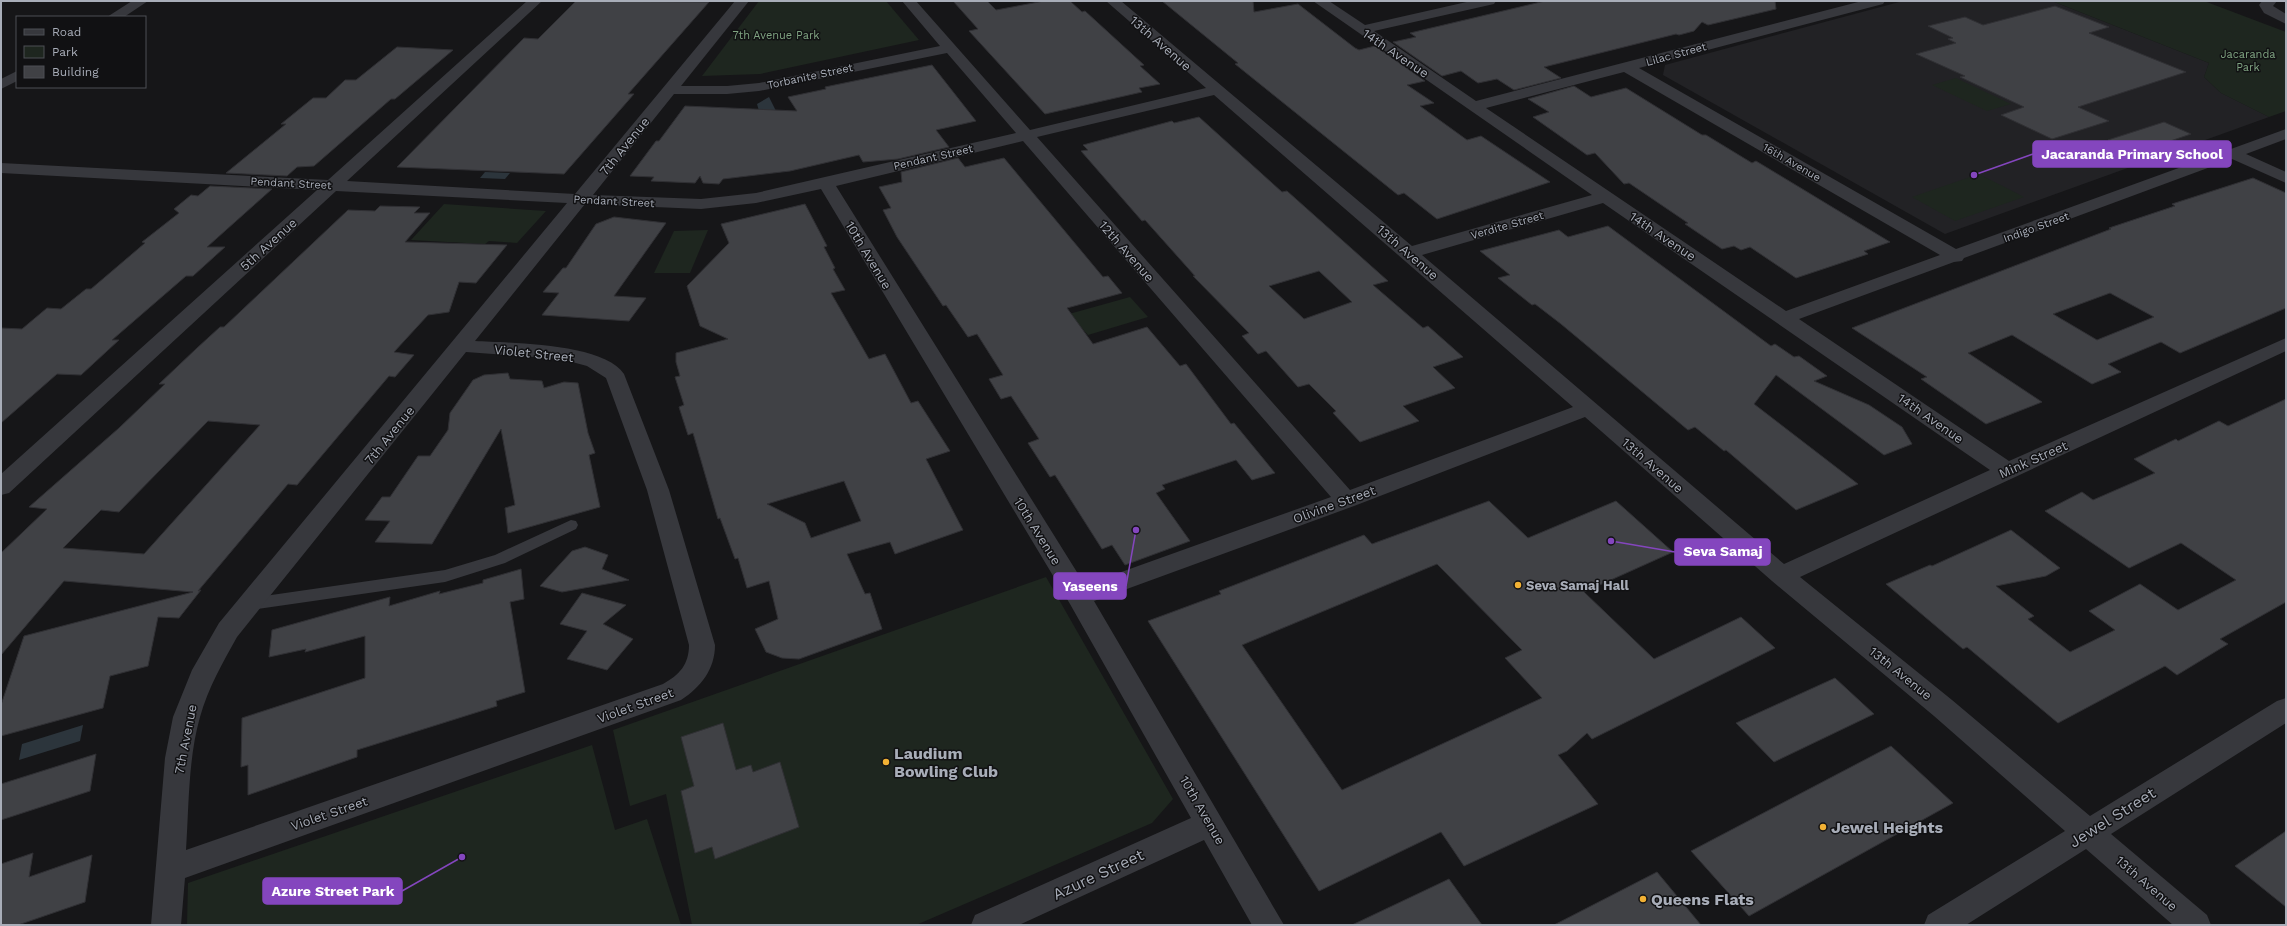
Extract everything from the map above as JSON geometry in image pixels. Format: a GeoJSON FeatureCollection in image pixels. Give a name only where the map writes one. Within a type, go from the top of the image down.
{"type":"FeatureCollection","features":[{"type":"Feature","properties":{"kind":"street"},"geometry":{"type":"LineString","coordinates":[[116,16],[141,1]]}},
{"type":"Feature","properties":{"kind":"street","name":"5th Avenue"},"geometry":{"type":"LineString","coordinates":[[1,487],[535,1]]}},
{"type":"Feature","properties":{"kind":"street","name":"7th Avenue"},"geometry":{"type":"LineString","coordinates":[[166,925],[179,758],[189,710],[197,686],[228,630],[462,346],[742,1]]}},
{"type":"Feature","properties":{"kind":"street","name":"12th Avenue"},"geometry":{"type":"LineString","coordinates":[[909,1],[1346,500]]}},
{"type":"Feature","properties":{"kind":"street","name":"13th Avenue"},"geometry":{"type":"LineString","coordinates":[[1113,1],[1215,90],[1409,253],[1587,409],[1782,576],[1943,708],[2196,925]]}},
{"type":"Feature","properties":{"kind":"street","name":"14th Avenue"},"geometry":{"type":"LineString","coordinates":[[1320,1],[2007,470]]}},
{"type":"Feature","properties":{"kind":"street"},"geometry":{"type":"LineString","coordinates":[[1362,30],[1489,1]]}},
{"type":"Feature","properties":{"kind":"street","name":"Lilac Street"},"geometry":{"type":"LineString","coordinates":[[1475,106],[1878,1]]}},
{"type":"Feature","properties":{"kind":"street"},"geometry":{"type":"LineString","coordinates":[[2270,1],[2266,5],[2269,10],[2286,20]]}},
{"type":"Feature","properties":{"kind":"street","name":"Torbanite Street"},"geometry":{"type":"LineString","coordinates":[[670,90],[727,90],[759,87],[949,48]]}},
{"type":"Feature","properties":{"kind":"street","name":"16th Avenue"},"geometry":{"type":"LineString","coordinates":[[1627,67],[1956,257]]}},
{"type":"Feature","properties":{"kind":"street"},"geometry":{"type":"LineString","coordinates":[[1,85],[16,76]]}},
{"type":"Feature","properties":{"kind":"street","name":"Pendant Street"},"geometry":{"type":"LineString","coordinates":[[1,168],[674,204],[717,204],[741,201],[825,182],[1215,90]]}},
{"type":"Feature","properties":{"kind":"street","name":"Indigo Street"},"geometry":{"type":"LineString","coordinates":[[1786,318],[1956,257],[2286,134]]}},
{"type":"Feature","properties":{"kind":"street"},"geometry":{"type":"LineString","coordinates":[[2233,154],[2286,178]]}},
{"type":"Feature","properties":{"kind":"street","name":"10th Avenue"},"geometry":{"type":"LineString","coordinates":[[825,182],[1080,597],[1269,925]]}},
{"type":"Feature","properties":{"kind":"street","name":"Verdite Street"},"geometry":{"type":"LineString","coordinates":[[1409,253],[1605,197]]}},
{"type":"Feature","properties":{"kind":"street","name":"Mink Street"},"geometry":{"type":"LineString","coordinates":[[1782,576],[2007,470],[2286,344]]}},
{"type":"Feature","properties":{"kind":"street","name":"Violet Street"},"geometry":{"type":"LineString","coordinates":[[171,869],[672,692],[682,687],[696,672],[702,651],[702,645],[658,490],[622,391],[614,374],[594,362],[562,353],[462,346]]}},
{"type":"Feature","properties":{"kind":"street","name":"Olivine Street"},"geometry":{"type":"LineString","coordinates":[[1080,597],[1346,500],[1587,409]]}},
{"type":"Feature","properties":{"kind":"street","name":"Jewel Street"},"geometry":{"type":"LineString","coordinates":[[1939,925],[2286,709]]}},
{"type":"Feature","properties":{"kind":"street","name":"Azure Street"},"geometry":{"type":"LineString","coordinates":[[986,925],[1210,822]]}},
{"type":"Feature","properties":{"kind":"lane"},"geometry":{"type":"LineString","coordinates":[[250,604],[451,575],[500,559],[570,525]]}},
{"type":"Feature","properties":{"kind":"shaded area"},"geometry":{"type":"Polygon","coordinates":[[[1903,1],[2052,1],[2209,63],[2204,77],[2221,93],[2269,117],[1945,234],[1663,75],[1665,65],[1903,1]]]}},
{"type":"Feature","properties":{"kind":"shaded area"},"geometry":{"type":"Polygon","coordinates":[[[769,97],[776,111],[759,111],[757,104],[769,97]]]}},
{"type":"Feature","properties":{"kind":"shaded area"},"geometry":{"type":"Polygon","coordinates":[[[485,172],[510,173],[505,179],[480,178],[485,172]]]}},
{"type":"Feature","properties":{"kind":"shaded area"},"geometry":{"type":"Polygon","coordinates":[[[83,725],[80,741],[19,760],[22,744],[83,725]]]}},
{"type":"Feature","properties":{"kind":"green space","name":"7th Avenue Park"},"geometry":{"type":"Polygon","coordinates":[[[759,1],[886,1],[919,40],[760,74],[702,76],[759,1]]]}},
{"type":"Feature","properties":{"kind":"green space","name":"Jacaranda Park"},"geometry":{"type":"Polygon","coordinates":[[[2052,1],[2204,1],[2286,32],[2286,111],[2269,117],[2221,93],[2204,77],[2209,63],[2052,1]]]}},
{"type":"Feature","properties":{"kind":"green space"},"geometry":{"type":"Polygon","coordinates":[[[1956,78],[2011,104],[1987,111],[1932,85],[1956,78]]]}},
{"type":"Feature","properties":{"kind":"green space"},"geometry":{"type":"Polygon","coordinates":[[[1979,174],[2024,197],[1955,221],[1912,197],[1979,174]]]}},
{"type":"Feature","properties":{"kind":"green space"},"geometry":{"type":"Polygon","coordinates":[[[444,204],[546,211],[517,243],[489,241],[485,244],[411,240],[444,204]]]}},
{"type":"Feature","properties":{"kind":"green space"},"geometry":{"type":"Polygon","coordinates":[[[708,230],[690,273],[654,273],[674,231],[708,230]]]}},
{"type":"Feature","properties":{"kind":"green space"},"geometry":{"type":"Polygon","coordinates":[[[1130,297],[1148,317],[1088,335],[1069,314],[1130,297]]]}},
{"type":"Feature","properties":{"kind":"green space","name":"Laudium Bowling Club"},"geometry":{"type":"Polygon","coordinates":[[[1046,577],[1173,799],[1152,823],[916,925],[692,925],[666,794],[630,806],[613,730],[1046,577]]]}},
{"type":"Feature","properties":{"kind":"green space"},"geometry":{"type":"Polygon","coordinates":[[[592,745],[615,830],[647,819],[681,925],[187,925],[188,883],[592,745]]]}},
{"type":"Feature","properties":{"kind":"building"},"geometry":{"type":"Polygon","coordinates":[[[576,1],[709,2],[628,94],[634,94],[564,174],[397,167],[524,38],[538,39],[576,1]]]}},
{"type":"Feature","properties":{"kind":"building"},"geometry":{"type":"Polygon","coordinates":[[[953,1],[987,1],[996,10],[1044,1],[1070,1],[1082,12],[1085,11],[1144,65],[1140,66],[1160,84],[1139,88],[1142,92],[1045,114],[969,31],[978,29],[953,1]]]}},
{"type":"Feature","properties":{"kind":"building"},"geometry":{"type":"Polygon","coordinates":[[[1162,1],[1253,1],[1254,12],[1298,4],[1355,48],[1359,50],[1375,46],[1425,81],[1407,85],[1434,103],[1420,106],[1467,140],[1481,136],[1550,182],[1437,219],[1404,193],[1398,195],[1235,64],[1238,63],[1162,1]]]}},
{"type":"Feature","properties":{"kind":"building"},"geometry":{"type":"Polygon","coordinates":[[[1545,1],[1775,1],[1776,9],[1708,25],[1702,22],[1694,31],[1679,35],[1676,34],[1544,67],[1561,78],[1514,90],[1497,79],[1478,83],[1461,71],[1442,76],[1393,42],[1416,37],[1410,33],[1545,1]]]}},
{"type":"Feature","properties":{"kind":"building"},"geometry":{"type":"Polygon","coordinates":[[[2055,6],[2109,27],[2089,33],[2186,72],[2078,107],[2109,121],[2052,139],[2001,115],[2024,107],[1960,77],[1965,76],[1916,54],[1956,43],[1948,39],[1953,38],[1928,26],[1965,17],[1983,25],[2055,6]]]}},
{"type":"Feature","properties":{"kind":"building"},"geometry":{"type":"Polygon","coordinates":[[[397,47],[453,50],[395,99],[391,99],[314,166],[297,167],[287,176],[226,173],[286,124],[281,124],[313,98],[326,98],[345,80],[356,80],[397,47]]]}},
{"type":"Feature","properties":{"kind":"building"},"geometry":{"type":"Polygon","coordinates":[[[932,65],[976,121],[936,130],[949,147],[898,159],[863,162],[859,155],[790,171],[723,179],[719,184],[703,183],[700,176],[695,183],[651,181],[654,177],[630,176],[685,106],[797,111],[788,97],[826,89],[825,87],[932,65]]]}},
{"type":"Feature","properties":{"kind":"building"},"geometry":{"type":"Polygon","coordinates":[[[1574,86],[1591,97],[1626,88],[1702,135],[1706,135],[1752,163],[1756,161],[1890,242],[1864,251],[1868,254],[1796,278],[1750,247],[1741,250],[1734,246],[1722,249],[1685,224],[1688,223],[1629,183],[1624,184],[1595,153],[1587,155],[1533,117],[1549,112],[1528,99],[1574,86]]]}},
{"type":"Feature","properties":{"kind":"building"},"geometry":{"type":"Polygon","coordinates":[[[1199,117],[1282,192],[1287,191],[1388,281],[1373,285],[1423,328],[1428,326],[1463,357],[1433,367],[1455,388],[1403,406],[1419,421],[1360,442],[1333,413],[1336,411],[1309,384],[1298,387],[1266,351],[1258,354],[1242,336],[1249,333],[1193,276],[1195,276],[1145,220],[1142,221],[1081,151],[1088,150],[1083,145],[1172,121],[1174,123],[1199,117]],[[1319,271],[1269,286],[1304,319],[1352,302],[1319,271]]]}},
{"type":"Feature","properties":{"kind":"building"},"geometry":{"type":"Polygon","coordinates":[[[2164,122],[2191,134],[2135,153],[2108,140],[2164,122]]]}},
{"type":"Feature","properties":{"kind":"building"},"geometry":{"type":"Polygon","coordinates":[[[958,158],[965,167],[1004,158],[1103,277],[1108,276],[1122,293],[1067,308],[1093,344],[1147,327],[1180,366],[1186,364],[1231,424],[1234,423],[1275,473],[1252,480],[1236,460],[1162,485],[1165,489],[1156,493],[1190,541],[1125,565],[1112,545],[1102,549],[1055,475],[1050,477],[1028,443],[1039,439],[1011,396],[1001,399],[989,379],[1003,375],[977,334],[968,337],[946,305],[943,306],[897,237],[883,210],[891,208],[879,187],[902,182],[901,172],[958,158]]]}},
{"type":"Feature","properties":{"kind":"building"},"geometry":{"type":"Polygon","coordinates":[[[2253,178],[2286,193],[2286,308],[2180,353],[2161,342],[2108,364],[2121,372],[2092,384],[2012,335],[1968,353],[2042,402],[1986,424],[1921,379],[1927,377],[1852,328],[2111,229],[2109,228],[2175,206],[2172,204],[2253,178]],[[2110,293],[2053,314],[2097,340],[2154,317],[2110,293]]]}},
{"type":"Feature","properties":{"kind":"building"},"geometry":{"type":"Polygon","coordinates":[[[210,186],[272,189],[207,247],[225,247],[193,276],[186,276],[112,340],[119,340],[81,375],[57,374],[1,423],[1,328],[22,329],[47,308],[61,309],[86,289],[91,289],[145,243],[142,242],[179,213],[174,209],[191,195],[198,196],[210,186]]]}},
{"type":"Feature","properties":{"kind":"building"},"geometry":{"type":"Polygon","coordinates":[[[805,204],[827,246],[824,247],[835,268],[833,269],[845,290],[831,293],[869,359],[885,354],[911,403],[918,401],[950,451],[926,459],[963,530],[895,554],[890,542],[847,554],[865,594],[870,593],[882,629],[799,659],[782,658],[766,652],[755,629],[778,619],[769,581],[747,588],[738,558],[735,559],[720,518],[718,519],[693,433],[688,435],[679,407],[684,405],[675,377],[680,376],[676,362],[676,353],[728,339],[700,326],[687,286],[729,243],[721,224],[805,204]],[[844,481],[767,504],[805,523],[811,538],[861,521],[844,481]]]}},
{"type":"Feature","properties":{"kind":"building"},"geometry":{"type":"Polygon","coordinates":[[[380,206],[420,207],[414,213],[430,213],[405,242],[507,245],[476,283],[459,282],[449,312],[428,315],[394,352],[414,355],[395,377],[389,376],[297,485],[288,484],[198,591],[201,590],[179,618],[158,617],[148,666],[110,676],[103,708],[1,736],[1,705],[24,636],[193,592],[64,581],[1,655],[1,553],[47,509],[29,507],[119,428],[165,384],[159,384],[220,327],[224,327],[348,210],[375,211],[380,206]],[[208,421],[119,512],[101,510],[63,548],[144,554],[260,425],[208,421]]]}},
{"type":"Feature","properties":{"kind":"building"},"geometry":{"type":"Polygon","coordinates":[[[614,217],[666,223],[614,296],[646,298],[629,321],[542,315],[559,293],[543,292],[563,268],[566,268],[596,224],[614,217]]]}},
{"type":"Feature","properties":{"kind":"building"},"geometry":{"type":"Polygon","coordinates":[[[1608,226],[1771,346],[1775,344],[1794,357],[1799,356],[1827,376],[1814,381],[1869,405],[1902,427],[1912,444],[1884,455],[1776,375],[1754,404],[1858,484],[1796,510],[1726,450],[1724,451],[1695,427],[1688,430],[1561,324],[1535,304],[1532,305],[1498,278],[1510,275],[1480,251],[1559,230],[1568,237],[1608,226]]]}},
{"type":"Feature","properties":{"kind":"building"},"geometry":{"type":"Polygon","coordinates":[[[508,373],[510,379],[542,381],[544,388],[564,382],[578,383],[588,433],[595,453],[589,455],[600,507],[508,533],[505,508],[515,505],[501,429],[432,544],[375,542],[390,521],[365,520],[382,497],[390,497],[418,456],[430,456],[448,430],[450,413],[473,380],[484,375],[508,373]]]}},
{"type":"Feature","properties":{"kind":"building"},"geometry":{"type":"Polygon","coordinates":[[[2286,399],[2286,602],[2220,639],[2228,644],[2177,675],[2165,666],[2058,723],[1967,647],[1963,649],[1886,584],[1930,565],[1932,566],[2011,530],[2060,568],[2046,576],[1996,586],[2034,616],[2028,619],[2070,652],[2115,630],[2089,611],[2140,584],[2178,610],[2236,580],[2181,543],[2129,568],[2045,511],[2082,492],[2093,500],[2155,473],[2134,459],[2176,439],[2178,441],[2219,421],[2228,426],[2286,399]]]}},
{"type":"Feature","properties":{"kind":"building"},"geometry":{"type":"Polygon","coordinates":[[[1489,501],[1528,538],[1616,501],[1673,552],[1584,592],[1654,659],[1741,617],[1775,648],[1592,739],[1587,733],[1567,751],[1558,755],[1598,804],[1464,866],[1441,832],[1319,891],[1148,621],[1221,594],[1219,591],[1364,535],[1372,544],[1489,501]],[[1437,564],[1242,645],[1342,790],[1542,698],[1505,658],[1522,650],[1437,564]]]}},
{"type":"Feature","properties":{"kind":"building"},"geometry":{"type":"Polygon","coordinates":[[[585,547],[608,555],[602,569],[629,580],[562,592],[540,586],[572,551],[585,547]]]}},
{"type":"Feature","properties":{"kind":"building"},"geometry":{"type":"Polygon","coordinates":[[[521,569],[524,599],[510,602],[525,692],[496,701],[497,706],[357,750],[357,757],[248,795],[248,765],[241,767],[242,718],[365,678],[365,636],[305,652],[306,649],[269,657],[272,630],[390,597],[389,606],[440,591],[439,594],[483,583],[483,580],[521,569]]]}},
{"type":"Feature","properties":{"kind":"building"},"geometry":{"type":"Polygon","coordinates":[[[582,593],[626,605],[603,624],[633,639],[607,670],[567,659],[587,631],[560,624],[582,593]]]}},
{"type":"Feature","properties":{"kind":"building"},"geometry":{"type":"Polygon","coordinates":[[[1835,678],[1874,714],[1774,762],[1736,723],[1835,678]]]}},
{"type":"Feature","properties":{"kind":"building"},"geometry":{"type":"Polygon","coordinates":[[[723,723],[736,770],[751,765],[753,772],[780,762],[799,827],[715,859],[712,847],[695,853],[681,791],[694,786],[681,737],[723,723]]]}},
{"type":"Feature","properties":{"kind":"building","name":"Jewel Heights"},"geometry":{"type":"Polygon","coordinates":[[[1891,746],[1953,803],[1749,916],[1691,851],[1891,746]]]}},
{"type":"Feature","properties":{"kind":"building"},"geometry":{"type":"Polygon","coordinates":[[[96,754],[90,791],[1,820],[1,784],[96,754]]]}},
{"type":"Feature","properties":{"kind":"building"},"geometry":{"type":"Polygon","coordinates":[[[2286,831],[2286,907],[2235,866],[2286,831]]]}},
{"type":"Feature","properties":{"kind":"building"},"geometry":{"type":"Polygon","coordinates":[[[33,853],[29,877],[92,855],[85,902],[18,925],[1,925],[1,864],[33,853]]]}},
{"type":"Feature","properties":{"kind":"building","name":"Queens Flats"},"geometry":{"type":"Polygon","coordinates":[[[1657,872],[1701,925],[1554,925],[1657,872]]]}},
{"type":"Feature","properties":{"kind":"building"},"geometry":{"type":"Polygon","coordinates":[[[1449,879],[1482,925],[1352,925],[1449,879]]]}},
{"type":"Feature","properties":{"kind":"place","name":"Jacaranda Primary School"},"geometry":{"type":"Point","coordinates":[1974,175]}},
{"type":"Feature","properties":{"kind":"place","name":"Yaseens"},"geometry":{"type":"Point","coordinates":[1136,530]}},
{"type":"Feature","properties":{"kind":"place","name":"Seva Samaj"},"geometry":{"type":"Point","coordinates":[1611,541]}},
{"type":"Feature","properties":{"kind":"place","name":"Seva Samaj Hall"},"geometry":{"type":"Point","coordinates":[1518,585]}},
{"type":"Feature","properties":{"kind":"place","name":"Laudium Bowling Club"},"geometry":{"type":"Point","coordinates":[886,762]}},
{"type":"Feature","properties":{"kind":"place","name":"Jewel Heights"},"geometry":{"type":"Point","coordinates":[1823,827]}},
{"type":"Feature","properties":{"kind":"place","name":"Azure Street Park"},"geometry":{"type":"Point","coordinates":[462,857]}},
{"type":"Feature","properties":{"kind":"place","name":"Queens Flats"},"geometry":{"type":"Point","coordinates":[1643,899]}}]}
